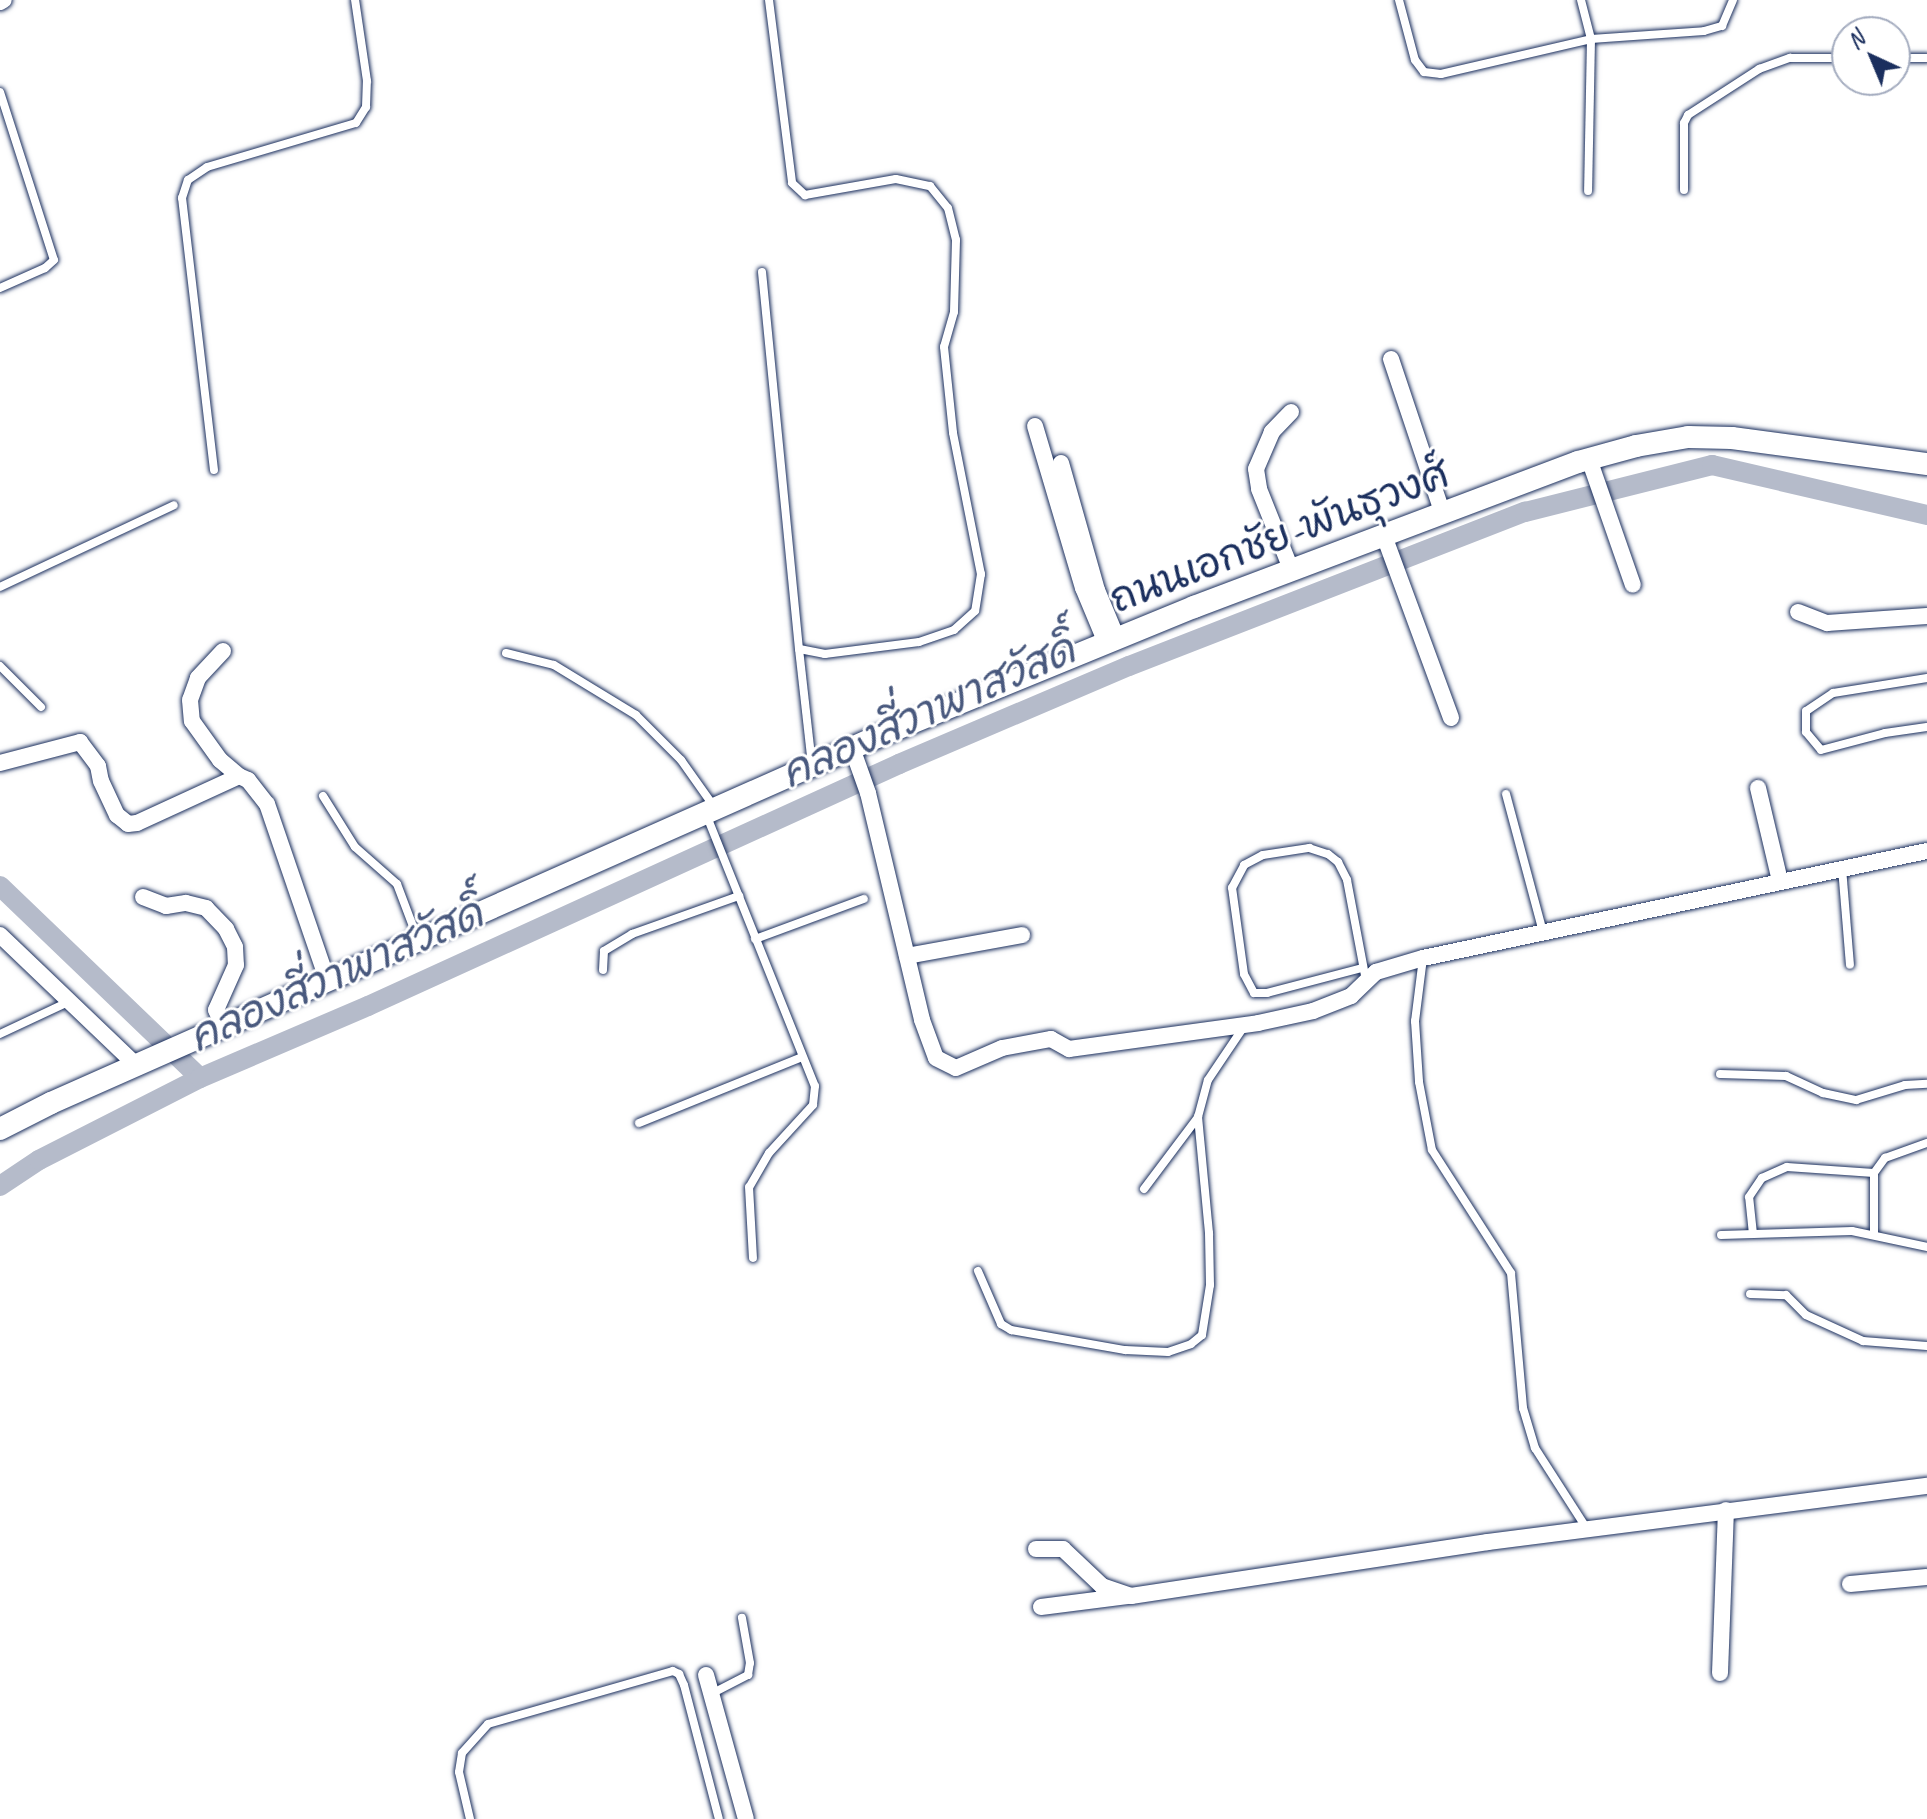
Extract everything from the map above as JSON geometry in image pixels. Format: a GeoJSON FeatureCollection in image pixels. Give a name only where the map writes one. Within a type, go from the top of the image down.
{"type":"FeatureCollection","features":[{"type":"Feature","properties":{"kind":"street"},"geometry":{"type":"LineString","coordinates":[[1391,359],[1442,511]]}},
{"type":"Feature","properties":{"kind":"street"},"geometry":{"type":"LineString","coordinates":[[1291,412],[1272,432],[1256,469],[1259,489],[1291,569]]}},
{"type":"Feature","properties":{"kind":"street"},"geometry":{"type":"LineString","coordinates":[[1035,426],[1083,588],[1112,641]]}},
{"type":"Feature","properties":{"kind":"street","name":"ถนนเอกชัย-พันธุวงศ์"},"geometry":{"type":"LineString","coordinates":[[0,1129],[51,1103],[419,941],[711,818],[812,766],[856,756],[1112,641],[1291,569],[1387,542],[1442,511],[1592,467],[1636,446],[1688,437],[1732,438],[1927,464]]}},
{"type":"Feature","properties":{"kind":"street"},"geometry":{"type":"LineString","coordinates":[[1061,463],[1112,641]]}},
{"type":"Feature","properties":{"kind":"street"},"geometry":{"type":"LineString","coordinates":[[1592,467],[1633,585]]}},
{"type":"Feature","properties":{"kind":"street"},"geometry":{"type":"LineString","coordinates":[[1387,542],[1451,718]]}},
{"type":"Feature","properties":{"kind":"street"},"geometry":{"type":"LineString","coordinates":[[1798,612],[1827,623],[1927,616]]}},
{"type":"Feature","properties":{"kind":"street"},"geometry":{"type":"LineString","coordinates":[[223,651],[198,678],[190,700],[192,721],[220,760],[248,780],[267,804],[328,982]]}},
{"type":"Feature","properties":{"kind":"street"},"geometry":{"type":"LineString","coordinates":[[0,763],[80,742],[98,766],[101,781],[117,815],[128,824],[239,776]]}},
{"type":"Feature","properties":{"kind":"street"},"geometry":{"type":"LineString","coordinates":[[856,756],[868,793],[922,1020],[936,1058],[956,1068],[1002,1048],[1051,1039],[1069,1049],[1245,1025],[1313,1011],[1351,996],[1364,974],[1423,958],[1927,851]]}},
{"type":"Feature","properties":{"kind":"street"},"geometry":{"type":"LineString","coordinates":[[1758,788],[1780,881]]}},
{"type":"Feature","properties":{"kind":"street"},"geometry":{"type":"LineString","coordinates":[[143,897],[166,906],[186,903],[206,908],[226,929],[235,947],[236,965],[216,1010],[224,1028]]}},
{"type":"Feature","properties":{"kind":"street"},"geometry":{"type":"LineString","coordinates":[[0,935],[70,1001],[148,1062]]}},
{"type":"Feature","properties":{"kind":"street"},"geometry":{"type":"LineString","coordinates":[[907,956],[1022,935]]}},
{"type":"Feature","properties":{"kind":"street"},"geometry":{"type":"LineString","coordinates":[[1041,1607],[1726,1510],[1927,1486]]}},
{"type":"Feature","properties":{"kind":"street"},"geometry":{"type":"LineString","coordinates":[[1720,1673],[1726,1510]]}},
{"type":"Feature","properties":{"kind":"street"},"geometry":{"type":"LineString","coordinates":[[1036,1549],[1063,1549],[1102,1586],[1131,1596]]}},
{"type":"Feature","properties":{"kind":"street"},"geometry":{"type":"LineString","coordinates":[[1850,1584],[1927,1577]]}},
{"type":"Feature","properties":{"kind":"street"},"geometry":{"type":"LineString","coordinates":[[706,1675],[746,1819]]}},
{"type":"Feature","properties":{"kind":"lane"},"geometry":{"type":"LineString","coordinates":[[214,470],[182,198],[188,180],[207,167],[356,123],[366,107],[367,81],[355,0]]}},
{"type":"Feature","properties":{"kind":"lane"},"geometry":{"type":"LineString","coordinates":[[769,0],[792,183],[805,195],[896,179],[930,186],[948,208],[956,254],[954,312],[944,347],[953,433],[981,574],[975,611],[954,630],[919,642],[825,654],[799,649]]}},
{"type":"Feature","properties":{"kind":"lane"},"geometry":{"type":"LineString","coordinates":[[1399,0],[1415,60],[1424,72],[1441,74],[1591,39],[1704,31],[1722,26],[1733,0]]}},
{"type":"Feature","properties":{"kind":"lane"},"geometry":{"type":"LineString","coordinates":[[1581,0],[1591,39],[1588,191]]}},
{"type":"Feature","properties":{"kind":"lane"},"geometry":{"type":"LineString","coordinates":[[1684,190],[1684,123],[1688,115],[1759,69],[1790,58],[1831,58]]}},
{"type":"Feature","properties":{"kind":"lane"},"geometry":{"type":"LineString","coordinates":[[0,92],[54,260],[45,268],[0,288]]}},
{"type":"Feature","properties":{"kind":"lane"},"geometry":{"type":"LineString","coordinates":[[762,272],[812,766]]}},
{"type":"Feature","properties":{"kind":"lane"},"geometry":{"type":"LineString","coordinates":[[0,587],[174,505]]}},
{"type":"Feature","properties":{"kind":"lane"},"geometry":{"type":"LineString","coordinates":[[506,653],[554,665],[636,715],[681,760],[711,818],[755,939],[815,1086],[813,1105],[769,1153],[749,1187],[753,1258]]}},
{"type":"Feature","properties":{"kind":"lane"},"geometry":{"type":"LineString","coordinates":[[0,666],[41,707]]}},
{"type":"Feature","properties":{"kind":"lane"},"geometry":{"type":"LineString","coordinates":[[1927,678],[1833,693],[1806,711],[1806,732],[1821,750],[1885,733],[1927,727]]}},
{"type":"Feature","properties":{"kind":"lane"},"geometry":{"type":"LineString","coordinates":[[1506,794],[1543,933]]}},
{"type":"Feature","properties":{"kind":"lane"},"geometry":{"type":"LineString","coordinates":[[323,796],[355,847],[397,884],[419,941]]}},
{"type":"Feature","properties":{"kind":"lane"},"geometry":{"type":"LineString","coordinates":[[1309,848],[1328,854],[1338,862],[1347,880],[1364,974],[1254,993],[1244,974],[1232,888],[1244,865],[1263,855],[1309,848]]}},
{"type":"Feature","properties":{"kind":"lane"},"geometry":{"type":"LineString","coordinates":[[1842,868],[1850,965]]}},
{"type":"Feature","properties":{"kind":"lane"},"geometry":{"type":"LineString","coordinates":[[603,970],[604,951],[632,934],[739,896]]}},
{"type":"Feature","properties":{"kind":"lane"},"geometry":{"type":"LineString","coordinates":[[755,939],[864,899]]}},
{"type":"Feature","properties":{"kind":"lane"},"geometry":{"type":"LineString","coordinates":[[1423,958],[1415,1021],[1419,1082],[1432,1150],[1511,1273],[1523,1408],[1535,1448],[1587,1529]]}},
{"type":"Feature","properties":{"kind":"lane"},"geometry":{"type":"LineString","coordinates":[[0,1034],[70,1001]]}},
{"type":"Feature","properties":{"kind":"lane"},"geometry":{"type":"LineString","coordinates":[[978,1271],[1001,1324],[1011,1330],[1125,1350],[1168,1352],[1191,1344],[1202,1335],[1210,1285],[1209,1233],[1198,1117],[1208,1080],[1245,1025]]}},
{"type":"Feature","properties":{"kind":"lane"},"geometry":{"type":"LineString","coordinates":[[639,1123],[802,1057]]}},
{"type":"Feature","properties":{"kind":"lane"},"geometry":{"type":"LineString","coordinates":[[1720,1074],[1786,1076],[1823,1093],[1856,1100],[1905,1085],[1927,1084]]}},
{"type":"Feature","properties":{"kind":"lane"},"geometry":{"type":"LineString","coordinates":[[1144,1189],[1198,1117]]}},
{"type":"Feature","properties":{"kind":"lane"},"geometry":{"type":"LineString","coordinates":[[1874,1235],[1874,1173],[1885,1158],[1927,1143]]}},
{"type":"Feature","properties":{"kind":"lane"},"geometry":{"type":"LineString","coordinates":[[1753,1234],[1749,1197],[1762,1178],[1787,1167],[1874,1173]]}},
{"type":"Feature","properties":{"kind":"lane"},"geometry":{"type":"LineString","coordinates":[[1721,1235],[1852,1231],[1927,1247]]}},
{"type":"Feature","properties":{"kind":"lane"},"geometry":{"type":"LineString","coordinates":[[1750,1294],[1786,1295],[1806,1315],[1863,1341],[1927,1346]]}},
{"type":"Feature","properties":{"kind":"lane"},"geometry":{"type":"LineString","coordinates":[[711,1694],[748,1675],[750,1663],[742,1618]]}},
{"type":"Feature","properties":{"kind":"lane"},"geometry":{"type":"LineString","coordinates":[[470,1819],[459,1772],[462,1753],[488,1724],[673,1671],[679,1674],[684,1685],[719,1819]]}},
{"type":"Feature","properties":{"kind":"waterway","name":"คลองสี่วาพาสวัสดิ์"},"geometry":{"type":"LineString","coordinates":[[0,1186],[39,1160],[200,1078],[368,1006],[899,764],[1129,666],[1525,512],[1712,465],[1927,515]]}},
{"type":"Feature","properties":{"kind":"waterway"},"geometry":{"type":"LineString","coordinates":[[0,886],[200,1078]]}}]}
